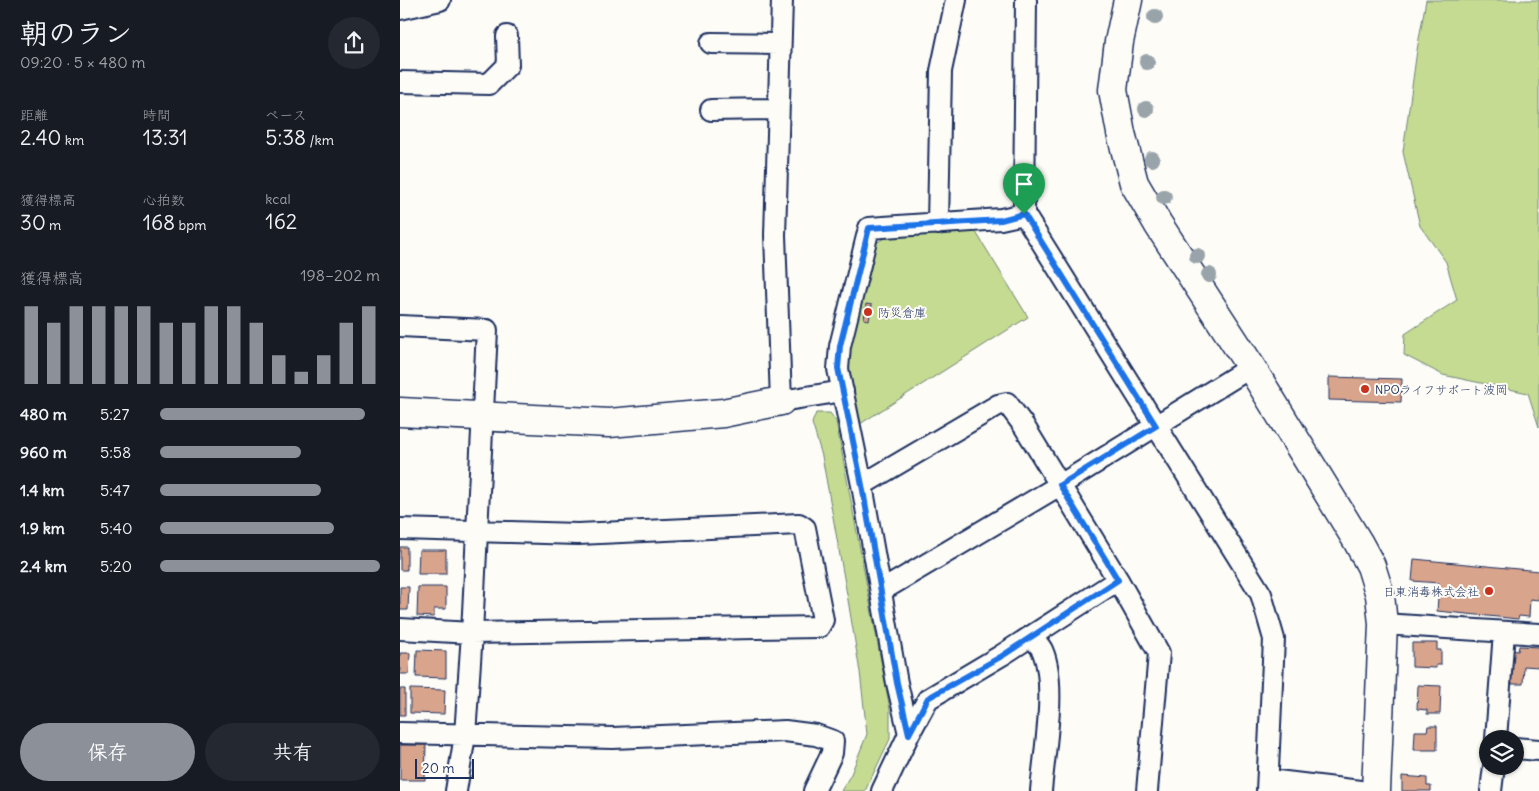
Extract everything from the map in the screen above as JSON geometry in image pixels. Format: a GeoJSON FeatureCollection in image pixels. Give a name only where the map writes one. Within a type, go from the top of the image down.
{"type":"FeatureCollection","features":[{"type":"Feature","properties":{"kind":"street"},"geometry":{"type":"LineString","coordinates":[[400,9],[440,0]]}},
{"type":"Feature","properties":{"kind":"street"},"geometry":{"type":"LineString","coordinates":[[781,402],[775,235],[782,0]]}},
{"type":"Feature","properties":{"kind":"street"},"geometry":{"type":"LineString","coordinates":[[938,224],[941,71],[956,0]]}},
{"type":"Feature","properties":{"kind":"street"},"geometry":{"type":"LineString","coordinates":[[1026,0],[1024,214],[1261,594],[1274,639],[1268,786],[1360,791]]}},
{"type":"Feature","properties":{"kind":"street"},"geometry":{"type":"LineString","coordinates":[[1128,0],[1119,42],[1113,90],[1120,133],[1134,183],[1158,224],[1251,367],[1371,566],[1380,596],[1383,624],[1376,791]]}},
{"type":"Feature","properties":{"kind":"street"},"geometry":{"type":"LineString","coordinates":[[400,82],[489,84],[508,64],[507,36]]}},
{"type":"Feature","properties":{"kind":"street"},"geometry":{"type":"LineString","coordinates":[[711,43],[780,44]]}},
{"type":"Feature","properties":{"kind":"street"},"geometry":{"type":"LineString","coordinates":[[711,110],[778,109]]}},
{"type":"Feature","properties":{"kind":"street"},"geometry":{"type":"LineString","coordinates":[[909,734],[897,683],[862,485],[838,368],[840,346],[869,228],[1001,220],[1024,214]]}},
{"type":"Feature","properties":{"kind":"street"},"geometry":{"type":"LineString","coordinates":[[400,326],[487,330],[472,633],[464,735],[456,791]]}},
{"type":"Feature","properties":{"kind":"street"},"geometry":{"type":"LineString","coordinates":[[881,591],[1060,485],[1251,367]]}},
{"type":"Feature","properties":{"kind":"street"},"geometry":{"type":"LineString","coordinates":[[400,412],[609,423],[723,413],[843,391]]}},
{"type":"Feature","properties":{"kind":"street"},"geometry":{"type":"LineString","coordinates":[[862,485],[998,405],[1007,403],[1024,426],[1118,580],[1159,653],[1147,791]]}},
{"type":"Feature","properties":{"kind":"street"},"geometry":{"type":"LineString","coordinates":[[400,528],[578,534],[799,524],[806,528],[823,620],[819,628],[472,633],[400,630]]}},
{"type":"Feature","properties":{"kind":"street"},"geometry":{"type":"LineString","coordinates":[[884,790],[909,734],[928,698],[1031,637],[1118,580]]}},
{"type":"Feature","properties":{"kind":"street"},"geometry":{"type":"LineString","coordinates":[[1383,624],[1539,634]]}},
{"type":"Feature","properties":{"kind":"street"},"geometry":{"type":"LineString","coordinates":[[1497,730],[1504,632]]}},
{"type":"Feature","properties":{"kind":"street"},"geometry":{"type":"LineString","coordinates":[[1031,637],[1043,650],[1050,690],[1041,791]]}},
{"type":"Feature","properties":{"kind":"street"},"geometry":{"type":"LineString","coordinates":[[400,733],[613,738],[786,730],[816,735],[833,741],[832,753],[814,791]]}},
{"type":"Feature","properties":{"kind":"street"},"geometry":{"type":"LineString","coordinates":[[1524,749],[1539,750]]}},
{"type":"Feature","properties":{"kind":"street"},"geometry":{"type":"LineString","coordinates":[[1492,791],[1493,775]]}},
{"type":"Feature","properties":{"kind":"green space"},"geometry":{"type":"Polygon","coordinates":[[[1426,0],[1539,0],[1539,427],[1528,393],[1443,375],[1404,355],[1405,334],[1457,300],[1446,262],[1420,226],[1403,152],[1426,0]]]}},
{"type":"Feature","properties":{"kind":"green space"},"geometry":{"type":"Polygon","coordinates":[[[974,229],[1028,317],[860,424],[848,361],[873,245],[884,238],[974,229]]]}},
{"type":"Feature","properties":{"kind":"green space"},"geometry":{"type":"Polygon","coordinates":[[[816,413],[830,413],[836,421],[890,709],[890,739],[865,791],[841,791],[851,774],[867,734],[860,672],[848,600],[822,456],[812,423],[816,413]]]}},
{"type":"Feature","properties":{"kind":"building","name":"防災倉庫"},"geometry":{"type":"Polygon","coordinates":[[[866,304],[872,305],[869,320],[864,319],[866,304]]]}},
{"type":"Feature","properties":{"kind":"building","name":"NPOライフサポート波岡"},"geometry":{"type":"Polygon","coordinates":[[[1329,377],[1402,379],[1401,402],[1329,400],[1329,377]]]}},
{"type":"Feature","properties":{"kind":"building"},"geometry":{"type":"Polygon","coordinates":[[[400,547],[407,547],[407,570],[400,570],[400,547]]]}},
{"type":"Feature","properties":{"kind":"building"},"geometry":{"type":"Polygon","coordinates":[[[419,550],[446,550],[446,574],[418,574],[419,550]]]}},
{"type":"Feature","properties":{"kind":"building","name":"日東消毒株式会社"},"geometry":{"type":"Polygon","coordinates":[[[1414,559],[1539,571],[1539,600],[1530,599],[1529,617],[1519,616],[1518,619],[1437,611],[1439,583],[1412,581],[1414,559]]]}},
{"type":"Feature","properties":{"kind":"building"},"geometry":{"type":"Polygon","coordinates":[[[400,587],[409,587],[408,610],[400,610],[400,587]]]}},
{"type":"Feature","properties":{"kind":"building"},"geometry":{"type":"Polygon","coordinates":[[[418,587],[446,587],[446,609],[434,609],[434,617],[417,616],[418,587]]]}},
{"type":"Feature","properties":{"kind":"building"},"geometry":{"type":"Polygon","coordinates":[[[1412,643],[1437,643],[1437,650],[1441,650],[1441,665],[1436,665],[1436,668],[1412,667],[1412,643]]]}},
{"type":"Feature","properties":{"kind":"building"},"geometry":{"type":"Polygon","coordinates":[[[1519,646],[1539,647],[1539,667],[1524,666],[1523,684],[1509,684],[1510,650],[1518,651],[1519,646]]]}},
{"type":"Feature","properties":{"kind":"building"},"geometry":{"type":"Polygon","coordinates":[[[417,650],[446,651],[446,678],[416,677],[417,650]]]}},
{"type":"Feature","properties":{"kind":"building"},"geometry":{"type":"Polygon","coordinates":[[[400,653],[410,653],[409,674],[400,674],[400,653]]]}},
{"type":"Feature","properties":{"kind":"building"},"geometry":{"type":"Polygon","coordinates":[[[1418,685],[1441,686],[1440,714],[1427,714],[1427,710],[1417,709],[1418,685]]]}},
{"type":"Feature","properties":{"kind":"building"},"geometry":{"type":"Polygon","coordinates":[[[400,689],[405,689],[405,715],[400,715],[400,689]]]}},
{"type":"Feature","properties":{"kind":"building"},"geometry":{"type":"Polygon","coordinates":[[[410,689],[445,690],[444,714],[410,713],[410,689]]]}},
{"type":"Feature","properties":{"kind":"building"},"geometry":{"type":"Polygon","coordinates":[[[1428,726],[1437,726],[1437,750],[1414,750],[1415,731],[1427,731],[1428,726]]]}},
{"type":"Feature","properties":{"kind":"building"},"geometry":{"type":"Polygon","coordinates":[[[400,745],[426,745],[425,780],[400,780],[400,745]]]}},
{"type":"Feature","properties":{"kind":"building"},"geometry":{"type":"Polygon","coordinates":[[[1402,776],[1427,778],[1427,786],[1431,786],[1431,791],[1402,791],[1402,776]]]}},
{"type":"Feature","properties":{"kind":"place","name":"防災倉庫"},"geometry":{"type":"Point","coordinates":[868,312]}},
{"type":"Feature","properties":{"kind":"place","name":"NPOライフサポート波岡"},"geometry":{"type":"Point","coordinates":[1365,389]}},
{"type":"Feature","properties":{"kind":"place","name":"日東消毒株式会社"},"geometry":{"type":"Point","coordinates":[1489,591]}},
{"type":"Feature","properties":{"kind":"route"},"geometry":{"type":"LineString","coordinates":[[1024,214],[1156,426],[1060,485],[1118,580],[1002,656],[928,698],[909,734],[897,683],[862,485],[838,368],[840,346],[869,228],[1001,220],[1024,214]]}}]}
